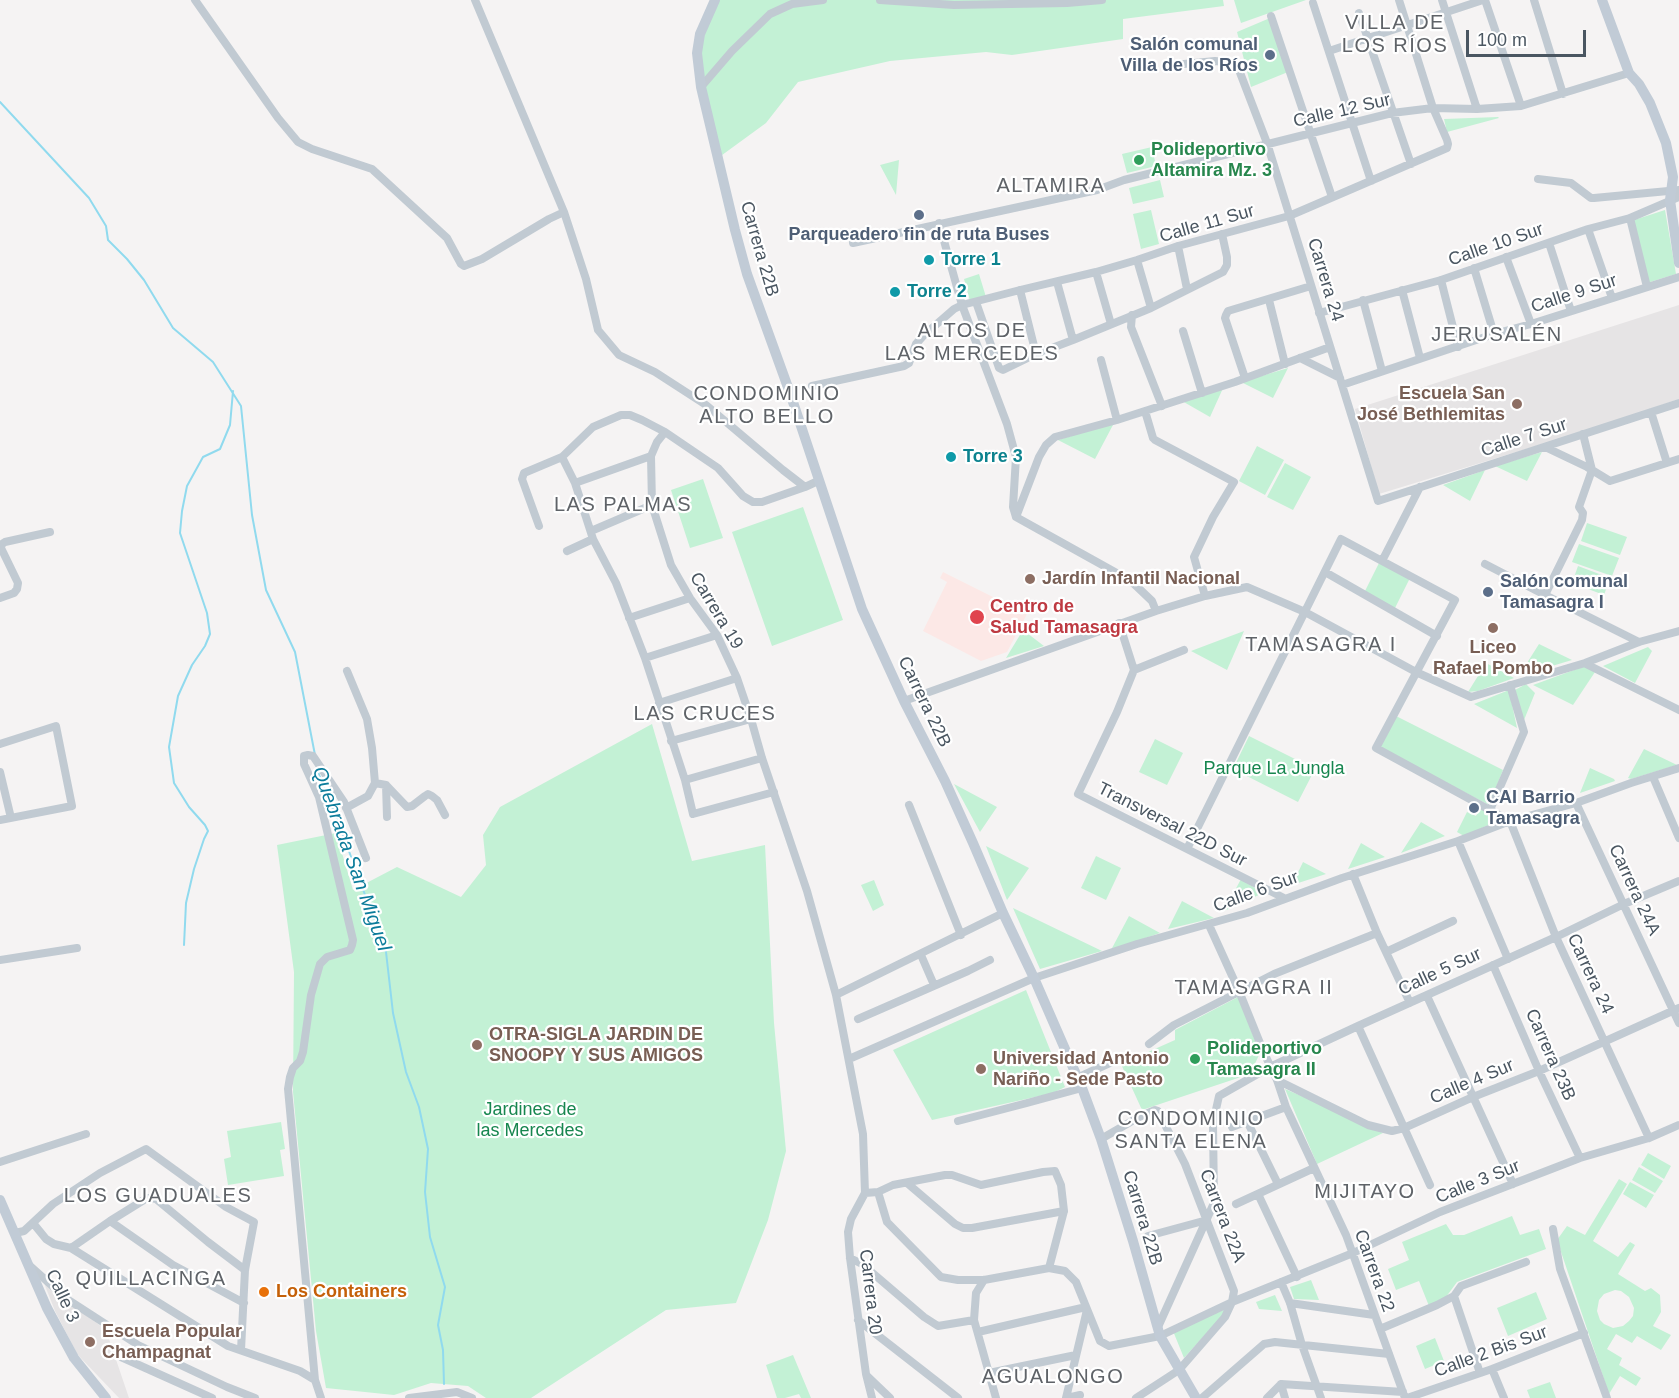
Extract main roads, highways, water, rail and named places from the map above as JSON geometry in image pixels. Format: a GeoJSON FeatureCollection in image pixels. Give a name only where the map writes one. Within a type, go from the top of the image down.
{"type":"FeatureCollection","features":[{"type":"Feature","properties":{"kind":"waterway","name":"Quebrada San Miguel"},"geometry":{"type":"LineString","coordinates":[[0,102],[89,198],[106,226],[108,240],[144,280],[173,328],[213,362],[241,406],[252,515],[266,590],[295,652],[315,755]]}},
{"type":"Feature","properties":{"kind":"waterway"},"geometry":{"type":"LineString","coordinates":[[184,945],[186,903],[194,869],[208,831],[174,783],[169,747],[178,696],[210,634],[207,613],[180,533],[187,486],[203,457],[220,449],[230,425],[233,391]]}},
{"type":"Feature","properties":{"kind":"waterway","name":"Quebrada San Miguel"},"geometry":{"type":"LineString","coordinates":[[317,767],[386,952],[393,1013],[406,1072],[419,1107],[428,1149],[425,1192],[430,1237],[445,1287],[438,1325],[443,1350],[444,1384]]}},
{"type":"Feature","properties":{"kind":"place","name":"Salón comunal Villa de los Ríos"},"geometry":{"type":"Point","coordinates":[1270,55]}},
{"type":"Feature","properties":{"kind":"place","name":"Polideportivo Altamira Mz. 3"},"geometry":{"type":"Point","coordinates":[1139,160]}},
{"type":"Feature","properties":{"kind":"place","name":"Parqueadero fin de ruta Buses"},"geometry":{"type":"Point","coordinates":[919,215]}},
{"type":"Feature","properties":{"kind":"place","name":"Torre 1"},"geometry":{"type":"Point","coordinates":[929,260]}},
{"type":"Feature","properties":{"kind":"place","name":"Torre 2"},"geometry":{"type":"Point","coordinates":[895,292]}},
{"type":"Feature","properties":{"kind":"place","name":"Escuela San José Bethlemitas"},"geometry":{"type":"Point","coordinates":[1517,404]}},
{"type":"Feature","properties":{"kind":"place","name":"Torre 3"},"geometry":{"type":"Point","coordinates":[951,457]}},
{"type":"Feature","properties":{"kind":"place","name":"Jardín Infantil Nacional"},"geometry":{"type":"Point","coordinates":[1030,579]}},
{"type":"Feature","properties":{"kind":"place","name":"Salón comunal Tamasagra I"},"geometry":{"type":"Point","coordinates":[1488,592]}},
{"type":"Feature","properties":{"kind":"place","name":"Centro de Salud Tamasagra"},"geometry":{"type":"Point","coordinates":[977,617]}},
{"type":"Feature","properties":{"kind":"place","name":"Liceo Rafael Pombo"},"geometry":{"type":"Point","coordinates":[1493,628]}},
{"type":"Feature","properties":{"kind":"place","name":"CAI Barrio Tamasagra"},"geometry":{"type":"Point","coordinates":[1474,808]}},
{"type":"Feature","properties":{"kind":"place","name":"OTRA-SIGLA JARDIN DE SNOOPY Y SUS AMIGOS"},"geometry":{"type":"Point","coordinates":[477,1045]}},
{"type":"Feature","properties":{"kind":"place","name":"Polideportivo Tamasagra II"},"geometry":{"type":"Point","coordinates":[1195,1059]}},
{"type":"Feature","properties":{"kind":"place","name":"Universidad Antonio Nariño - Sede Pasto"},"geometry":{"type":"Point","coordinates":[981,1069]}},
{"type":"Feature","properties":{"kind":"place","name":"Los Containers"},"geometry":{"type":"Point","coordinates":[264,1292]}},
{"type":"Feature","properties":{"kind":"place","name":"Escuela Popular Champagnat"},"geometry":{"type":"Point","coordinates":[90,1342]}},
{"type":"Feature","properties":{"kind":"district","name":"VILLA DE LOS RÍOS"},"geometry":{"type":"Point","coordinates":[1395,34]}},
{"type":"Feature","properties":{"kind":"district","name":"ALTAMIRA"},"geometry":{"type":"Point","coordinates":[1051,186]}},
{"type":"Feature","properties":{"kind":"district","name":"JERUSALÉN"},"geometry":{"type":"Point","coordinates":[1497,335]}},
{"type":"Feature","properties":{"kind":"district","name":"ALTOS DE LAS MERCEDES"},"geometry":{"type":"Point","coordinates":[972,342]}},
{"type":"Feature","properties":{"kind":"district","name":"CONDOMINIO ALTO BELLO"},"geometry":{"type":"Point","coordinates":[767,406]}},
{"type":"Feature","properties":{"kind":"district","name":"LAS PALMAS"},"geometry":{"type":"Point","coordinates":[623,505]}},
{"type":"Feature","properties":{"kind":"district","name":"TAMASAGRA I"},"geometry":{"type":"Point","coordinates":[1321,645]}},
{"type":"Feature","properties":{"kind":"district","name":"LAS CRUCES"},"geometry":{"type":"Point","coordinates":[705,714]}},
{"type":"Feature","properties":{"kind":"district","name":"TAMASAGRA II"},"geometry":{"type":"Point","coordinates":[1254,988]}},
{"type":"Feature","properties":{"kind":"district","name":"CONDOMINIO SANTA ELENA"},"geometry":{"type":"Point","coordinates":[1191,1130]}},
{"type":"Feature","properties":{"kind":"district","name":"MIJITAYO"},"geometry":{"type":"Point","coordinates":[1365,1192]}},
{"type":"Feature","properties":{"kind":"district","name":"LOS GUADUALES"},"geometry":{"type":"Point","coordinates":[158,1196]}},
{"type":"Feature","properties":{"kind":"district","name":"QUILLACINGA"},"geometry":{"type":"Point","coordinates":[151,1279]}},
{"type":"Feature","properties":{"kind":"district","name":"AGUALONGO"},"geometry":{"type":"Point","coordinates":[1053,1377]}},
{"type":"Feature","properties":{"kind":"park label","name":"Parque La Jungla"},"geometry":{"type":"Point","coordinates":[1274,769]}},
{"type":"Feature","properties":{"kind":"park label","name":"Jardines de las Mercedes"},"geometry":{"type":"Point","coordinates":[530,1120]}}]}
